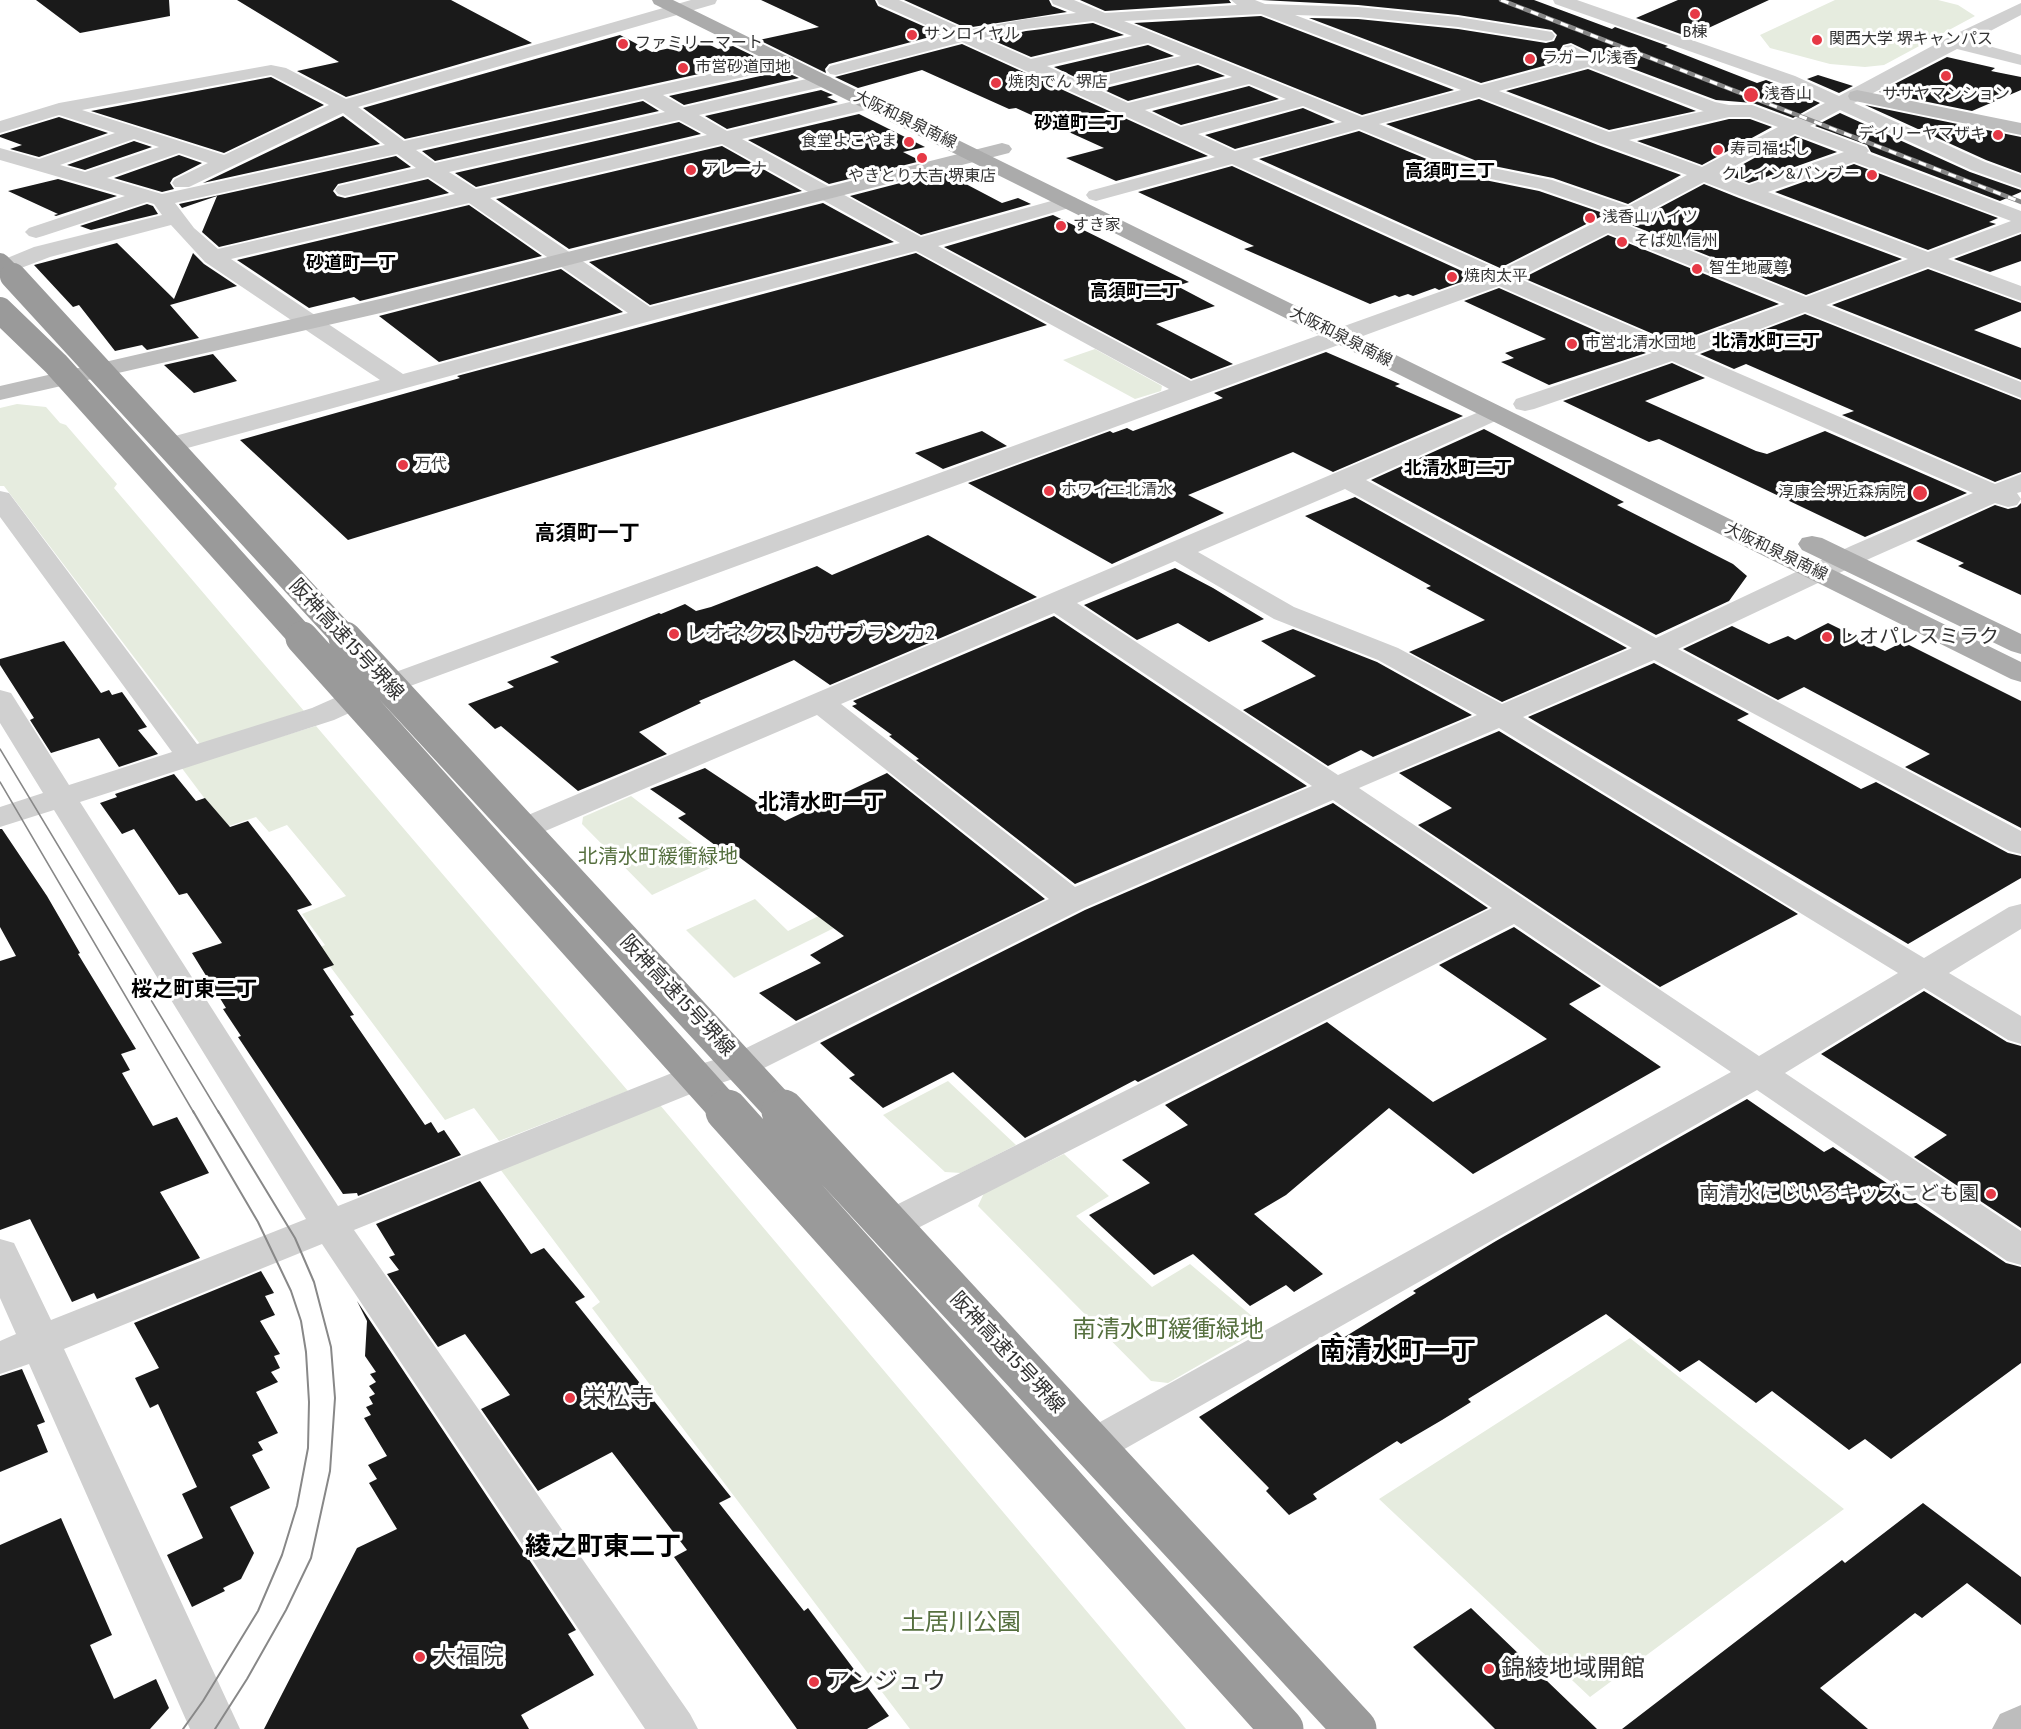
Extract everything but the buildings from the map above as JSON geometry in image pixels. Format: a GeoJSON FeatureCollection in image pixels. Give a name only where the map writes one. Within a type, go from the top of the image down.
{"type":"FeatureCollection","features":[{"type":"Feature","properties":{"kind":"highway","name":"阪神高速15号堺線"},"geometry":{"type":"LineString","coordinates":[[5,247],[42,305],[86,358],[1355,1729]]}},
{"type":"Feature","properties":{"kind":"highway","name":"阪神高速15号堺線"},"geometry":{"type":"LineString","coordinates":[[0,310],[56,364],[1282,1729]]}},
{"type":"Feature","properties":{"kind":"main road","name":"大阪和泉泉南線"},"geometry":{"type":"LineString","coordinates":[[687,2],[787,62],[830,75],[870,103],[1068,202],[1350,331],[1524,404],[1831,566],[2021,673]]}},
{"type":"Feature","properties":{"kind":"main road","name":"大阪和泉泉南線"},"geometry":{"type":"LineString","coordinates":[[687,2],[830,75],[1002,149],[1096,195],[1350,331],[1493,413],[1831,566],[2021,645]]}},
{"type":"Feature","properties":{"kind":"street"},"geometry":{"type":"LineString","coordinates":[[885,0],[1500,278],[2021,505]]}},
{"type":"Feature","properties":{"kind":"street"},"geometry":{"type":"LineString","coordinates":[[1059,0],[1478,171],[1545,184],[1628,213]]}},
{"type":"Feature","properties":{"kind":"street"},"geometry":{"type":"LineString","coordinates":[[1097,15],[1160,0]]}},
{"type":"Feature","properties":{"kind":"street"},"geometry":{"type":"LineString","coordinates":[[1239,0],[2021,294]]}},
{"type":"Feature","properties":{"kind":"street"},"geometry":{"type":"LineString","coordinates":[[1561,0],[1849,100],[1978,166],[2021,182]]}},
{"type":"Feature","properties":{"kind":"street"},"geometry":{"type":"LineString","coordinates":[[0,269],[40,242],[154,198],[344,105],[687,2]]}},
{"type":"Feature","properties":{"kind":"street"},"geometry":{"type":"LineString","coordinates":[[0,817],[350,704],[392,683],[1500,278],[1849,100],[1953,42],[2021,8]]}},
{"type":"Feature","properties":{"kind":"street"},"geometry":{"type":"LineString","coordinates":[[345,190],[681,113],[830,75],[963,36],[1026,24],[1097,15],[1264,9],[1358,12],[1458,22],[1546,36]]}},
{"type":"Feature","properties":{"kind":"street"},"geometry":{"type":"LineString","coordinates":[[1495,9],[1537,26],[1546,36],[1589,61]]}},
{"type":"Feature","properties":{"kind":"street"},"geometry":{"type":"LineString","coordinates":[[1301,22],[1376,26],[1440,33],[1551,51],[1589,61],[1710,107],[1729,111],[1752,111],[1859,151],[1854,155],[1746,192]]}},
{"type":"Feature","properties":{"kind":"street"},"geometry":{"type":"LineString","coordinates":[[1029,65],[1150,37]]}},
{"type":"Feature","properties":{"kind":"street"},"geometry":{"type":"LineString","coordinates":[[1953,42],[2021,60]]}},
{"type":"Feature","properties":{"kind":"street"},"geometry":{"type":"LineString","coordinates":[[1076,87],[1201,57]]}},
{"type":"Feature","properties":{"kind":"street"},"geometry":{"type":"LineString","coordinates":[[1096,195],[1589,61]]}},
{"type":"Feature","properties":{"kind":"street"},"geometry":{"type":"LineString","coordinates":[[0,154],[154,198],[401,148],[787,62]]}},
{"type":"Feature","properties":{"kind":"street"},"geometry":{"type":"LineString","coordinates":[[0,127],[59,109],[271,70],[280,72],[344,105],[431,170],[646,315]]}},
{"type":"Feature","properties":{"kind":"street"},"geometry":{"type":"LineString","coordinates":[[1127,110],[1252,78]]}},
{"type":"Feature","properties":{"kind":"street"},"geometry":{"type":"LineString","coordinates":[[647,94],[1189,390]]}},
{"type":"Feature","properties":{"kind":"street"},"geometry":{"type":"LineString","coordinates":[[1179,133],[1306,100]]}},
{"type":"Feature","properties":{"kind":"street"},"geometry":{"type":"LineString","coordinates":[[1849,100],[2017,126]]}},
{"type":"Feature","properties":{"kind":"street"},"geometry":{"type":"LineString","coordinates":[[213,257],[870,103]]}},
{"type":"Feature","properties":{"kind":"street"},"geometry":{"type":"LineString","coordinates":[[59,109],[226,162]]}},
{"type":"Feature","properties":{"kind":"street"},"geometry":{"type":"LineString","coordinates":[[1606,139],[1729,111]]}},
{"type":"Feature","properties":{"kind":"street"},"geometry":{"type":"LineString","coordinates":[[38,166],[134,133]]}},
{"type":"Feature","properties":{"kind":"street"},"geometry":{"type":"LineString","coordinates":[[85,179],[178,147]]}},
{"type":"Feature","properties":{"kind":"street"},"geometry":{"type":"LineString","coordinates":[[0,393],[566,261],[1002,149]]}},
{"type":"Feature","properties":{"kind":"street"},"geometry":{"type":"LineString","coordinates":[[1854,155],[2021,218]]}},
{"type":"Feature","properties":{"kind":"street"},"geometry":{"type":"LineString","coordinates":[[154,198],[213,257],[400,383]]}},
{"type":"Feature","properties":{"kind":"street"},"geometry":{"type":"LineString","coordinates":[[172,444],[646,315],[920,244],[1068,202]]}},
{"type":"Feature","properties":{"kind":"street"},"geometry":{"type":"LineString","coordinates":[[5,247],[175,218]]}},
{"type":"Feature","properties":{"kind":"street"},"geometry":{"type":"LineString","coordinates":[[1607,225],[2021,391]]}},
{"type":"Feature","properties":{"kind":"street"},"geometry":{"type":"LineString","coordinates":[[1524,404],[1671,354],[1803,303],[2021,225]]}},
{"type":"Feature","properties":{"kind":"street"},"geometry":{"type":"LineString","coordinates":[[102,371],[525,828],[1106,1439],[1373,1729]]}},
{"type":"Feature","properties":{"kind":"street"},"geometry":{"type":"LineString","coordinates":[[64,379],[350,704],[690,1080],[1263,1729]]}},
{"type":"Feature","properties":{"kind":"street"},"geometry":{"type":"LineString","coordinates":[[525,828],[1346,479],[1493,413]]}},
{"type":"Feature","properties":{"kind":"street"},"geometry":{"type":"LineString","coordinates":[[1346,479],[1654,649],[2021,844]]}},
{"type":"Feature","properties":{"kind":"street"},"geometry":{"type":"LineString","coordinates":[[0,1358],[690,1080],[747,1062],[1072,901],[1654,649],[1831,566],[2021,482]]}},
{"type":"Feature","properties":{"kind":"street"},"geometry":{"type":"LineString","coordinates":[[0,499],[190,756]]}},
{"type":"Feature","properties":{"kind":"street"},"geometry":{"type":"LineString","coordinates":[[1177,551],[1284,613],[1388,654],[1498,715],[2021,1032]]}},
{"type":"Feature","properties":{"kind":"street"},"geometry":{"type":"LineString","coordinates":[[1056,602],[1760,1072],[2021,1251]]}},
{"type":"Feature","properties":{"kind":"street"},"geometry":{"type":"LineString","coordinates":[[0,699],[329,1224],[673,1729]]}},
{"type":"Feature","properties":{"kind":"street"},"geometry":{"type":"LineString","coordinates":[[820,703],[1072,901]]}},
{"type":"Feature","properties":{"kind":"street"},"geometry":{"type":"LineString","coordinates":[[898,1221],[1517,909]]}},
{"type":"Feature","properties":{"kind":"street"},"geometry":{"type":"LineString","coordinates":[[1106,1439],[1760,1072],[2021,914]]}},
{"type":"Feature","properties":{"kind":"street"},"geometry":{"type":"LineString","coordinates":[[0,1253],[215,1729]]}},
{"type":"Feature","properties":{"kind":"street"},"geometry":{"type":"LineString","coordinates":[[2018,1729],[2021,1726]]}},
{"type":"Feature","properties":{"kind":"green space"},"geometry":{"type":"Polygon","coordinates":[[[1835,0],[1938,0],[1958,5],[1975,16],[1884,65],[1865,67],[1830,64],[1770,48],[1760,35],[1835,0]]]}},
{"type":"Feature","properties":{"kind":"green space"},"geometry":{"type":"Polygon","coordinates":[[[1095,349],[1162,386],[1161,391],[1135,399],[1063,360],[1095,349]]]}},
{"type":"Feature","properties":{"kind":"green space"},"geometry":{"type":"Polygon","coordinates":[[[17,404],[46,407],[60,423],[66,425],[117,484],[114,488],[304,711],[200,744],[4,486],[0,486],[0,408],[17,404]]]}},
{"type":"Feature","properties":{"kind":"green space"},"geometry":{"type":"Polygon","coordinates":[[[316,726],[628,1091],[499,1141],[474,1108],[445,1120],[317,949],[325,945],[302,914],[346,896],[287,825],[269,832],[256,817],[226,827],[181,767],[316,726]]]}},
{"type":"Feature","properties":{"kind":"green space","name":"北清水町緩衝緑地"},"geometry":{"type":"Polygon","coordinates":[[[631,796],[719,864],[652,895],[582,824],[583,817],[631,796]]]}},
{"type":"Feature","properties":{"kind":"green space"},"geometry":{"type":"Polygon","coordinates":[[[970,842],[984,853],[734,978],[686,930],[755,899],[788,931],[970,842]]]}},
{"type":"Feature","properties":{"kind":"green space"},"geometry":{"type":"Polygon","coordinates":[[[948,1081],[1016,1145],[961,1173],[945,1172],[883,1115],[948,1081]]]}},
{"type":"Feature","properties":{"kind":"green space","name":"土居川公園"},"geometry":{"type":"Polygon","coordinates":[[[660,1105],[1186,1729],[910,1729],[592,1308],[600,1302],[500,1169],[660,1105]]]}},
{"type":"Feature","properties":{"kind":"green space","name":"南清水町緩衝緑地"},"geometry":{"type":"Polygon","coordinates":[[[1064,1154],[1109,1196],[1076,1216],[1152,1287],[1190,1264],[1265,1327],[1168,1383],[1151,1381],[978,1206],[984,1193],[1064,1154]]]}},
{"type":"Feature","properties":{"kind":"green space"},"geometry":{"type":"Polygon","coordinates":[[[1630,1338],[1844,1509],[1590,1697],[1379,1499],[1630,1338]]]}},
{"type":"Feature","properties":{"kind":"tram line"},"geometry":{"type":"LineString","coordinates":[[0,749],[219,1113]]}},
{"type":"Feature","properties":{"kind":"tram line"},"geometry":{"type":"LineString","coordinates":[[0,782],[194,1113]]}},
{"type":"Feature","properties":{"kind":"tram line"},"geometry":{"type":"LineString","coordinates":[[183,1729],[203,1701],[258,1611],[282,1555],[297,1506],[308,1448],[309,1402],[306,1352],[301,1321],[291,1291],[258,1222],[193,1111]]}},
{"type":"Feature","properties":{"kind":"tram line"},"geometry":{"type":"LineString","coordinates":[[215,1729],[247,1679],[286,1610],[311,1558],[330,1471],[335,1398],[331,1347],[314,1282],[295,1238],[218,1111]]}},
{"type":"Feature","properties":{"kind":"railway"},"geometry":{"type":"LineString","coordinates":[[1501,0],[2021,202]]}},
{"type":"Feature","properties":{"kind":"place","name":"B棟"},"geometry":{"type":"Point","coordinates":[1695,14]}},
{"type":"Feature","properties":{"kind":"place","name":"サンロイヤル"},"geometry":{"type":"Point","coordinates":[912,35]}},
{"type":"Feature","properties":{"kind":"place","name":"関西大学 堺キャンパス"},"geometry":{"type":"Point","coordinates":[1817,40]}},
{"type":"Feature","properties":{"kind":"place","name":"ファミリーマート"},"geometry":{"type":"Point","coordinates":[623,44]}},
{"type":"Feature","properties":{"kind":"place","name":"ラガール浅香"},"geometry":{"type":"Point","coordinates":[1530,59]}},
{"type":"Feature","properties":{"kind":"place","name":"市営砂道団地"},"geometry":{"type":"Point","coordinates":[683,68]}},
{"type":"Feature","properties":{"kind":"place","name":"ササヤマンション"},"geometry":{"type":"Point","coordinates":[1946,76]}},
{"type":"Feature","properties":{"kind":"place","name":"焼肉でん 堺店"},"geometry":{"type":"Point","coordinates":[996,83]}},
{"type":"Feature","properties":{"kind":"place","name":"浅香山"},"geometry":{"type":"Point","coordinates":[1751,95]}},
{"type":"Feature","properties":{"kind":"place","name":"デイリーヤマザキ"},"geometry":{"type":"Point","coordinates":[1998,135]}},
{"type":"Feature","properties":{"kind":"place","name":"食堂よこやま"},"geometry":{"type":"Point","coordinates":[909,142]}},
{"type":"Feature","properties":{"kind":"place","name":"寿司福よし"},"geometry":{"type":"Point","coordinates":[1718,150]}},
{"type":"Feature","properties":{"kind":"place","name":"やきとり大吉 堺東店"},"geometry":{"type":"Point","coordinates":[922,158]}},
{"type":"Feature","properties":{"kind":"place","name":"アレーナ"},"geometry":{"type":"Point","coordinates":[691,170]}},
{"type":"Feature","properties":{"kind":"place","name":"クレイン&バンブー"},"geometry":{"type":"Point","coordinates":[1872,175]}},
{"type":"Feature","properties":{"kind":"place","name":"浅香山ハイツ"},"geometry":{"type":"Point","coordinates":[1590,218]}},
{"type":"Feature","properties":{"kind":"place","name":"すき家"},"geometry":{"type":"Point","coordinates":[1061,226]}},
{"type":"Feature","properties":{"kind":"place","name":"そば処 信州"},"geometry":{"type":"Point","coordinates":[1622,242]}},
{"type":"Feature","properties":{"kind":"place","name":"智生地蔵尊"},"geometry":{"type":"Point","coordinates":[1697,269]}},
{"type":"Feature","properties":{"kind":"place","name":"焼肉太平"},"geometry":{"type":"Point","coordinates":[1452,277]}},
{"type":"Feature","properties":{"kind":"place","name":"市営北清水団地"},"geometry":{"type":"Point","coordinates":[1572,344]}},
{"type":"Feature","properties":{"kind":"place","name":"万代"},"geometry":{"type":"Point","coordinates":[403,465]}},
{"type":"Feature","properties":{"kind":"place","name":"ホワイエ北清水"},"geometry":{"type":"Point","coordinates":[1049,491]}},
{"type":"Feature","properties":{"kind":"place","name":"淳康会堺近森病院"},"geometry":{"type":"Point","coordinates":[1920,493]}},
{"type":"Feature","properties":{"kind":"place","name":"レオネクストカサブランカ2"},"geometry":{"type":"Point","coordinates":[674,634]}},
{"type":"Feature","properties":{"kind":"place","name":"レオパレスミラク"},"geometry":{"type":"Point","coordinates":[1827,637]}},
{"type":"Feature","properties":{"kind":"place","name":"南清水にじいろキッズこども園"},"geometry":{"type":"Point","coordinates":[1991,1194]}},
{"type":"Feature","properties":{"kind":"place","name":"栄松寺"},"geometry":{"type":"Point","coordinates":[570,1398]}},
{"type":"Feature","properties":{"kind":"place","name":"大福院"},"geometry":{"type":"Point","coordinates":[420,1657]}},
{"type":"Feature","properties":{"kind":"place","name":"錦綾地域開館"},"geometry":{"type":"Point","coordinates":[1489,1669]}},
{"type":"Feature","properties":{"kind":"place","name":"アンジュウ"},"geometry":{"type":"Point","coordinates":[814,1682]}},
{"type":"Feature","properties":{"kind":"district","name":"砂道町二丁"},"geometry":{"type":"Point","coordinates":[1079,124]}},
{"type":"Feature","properties":{"kind":"district","name":"高須町三丁"},"geometry":{"type":"Point","coordinates":[1450,172]}},
{"type":"Feature","properties":{"kind":"district","name":"砂道町一丁"},"geometry":{"type":"Point","coordinates":[351,264]}},
{"type":"Feature","properties":{"kind":"district","name":"高須町二丁"},"geometry":{"type":"Point","coordinates":[1135,292]}},
{"type":"Feature","properties":{"kind":"district","name":"北清水町三丁"},"geometry":{"type":"Point","coordinates":[1766,342]}},
{"type":"Feature","properties":{"kind":"district","name":"北清水町二丁"},"geometry":{"type":"Point","coordinates":[1458,469]}},
{"type":"Feature","properties":{"kind":"district","name":"高須町一丁"},"geometry":{"type":"Point","coordinates":[587,534]}},
{"type":"Feature","properties":{"kind":"district","name":"北清水町一丁"},"geometry":{"type":"Point","coordinates":[821,803]}},
{"type":"Feature","properties":{"kind":"district","name":"桜之町東二丁"},"geometry":{"type":"Point","coordinates":[194,990]}},
{"type":"Feature","properties":{"kind":"district","name":"南清水町一丁"},"geometry":{"type":"Point","coordinates":[1398,1353]}},
{"type":"Feature","properties":{"kind":"district","name":"綾之町東二丁"},"geometry":{"type":"Point","coordinates":[603,1548]}}]}
